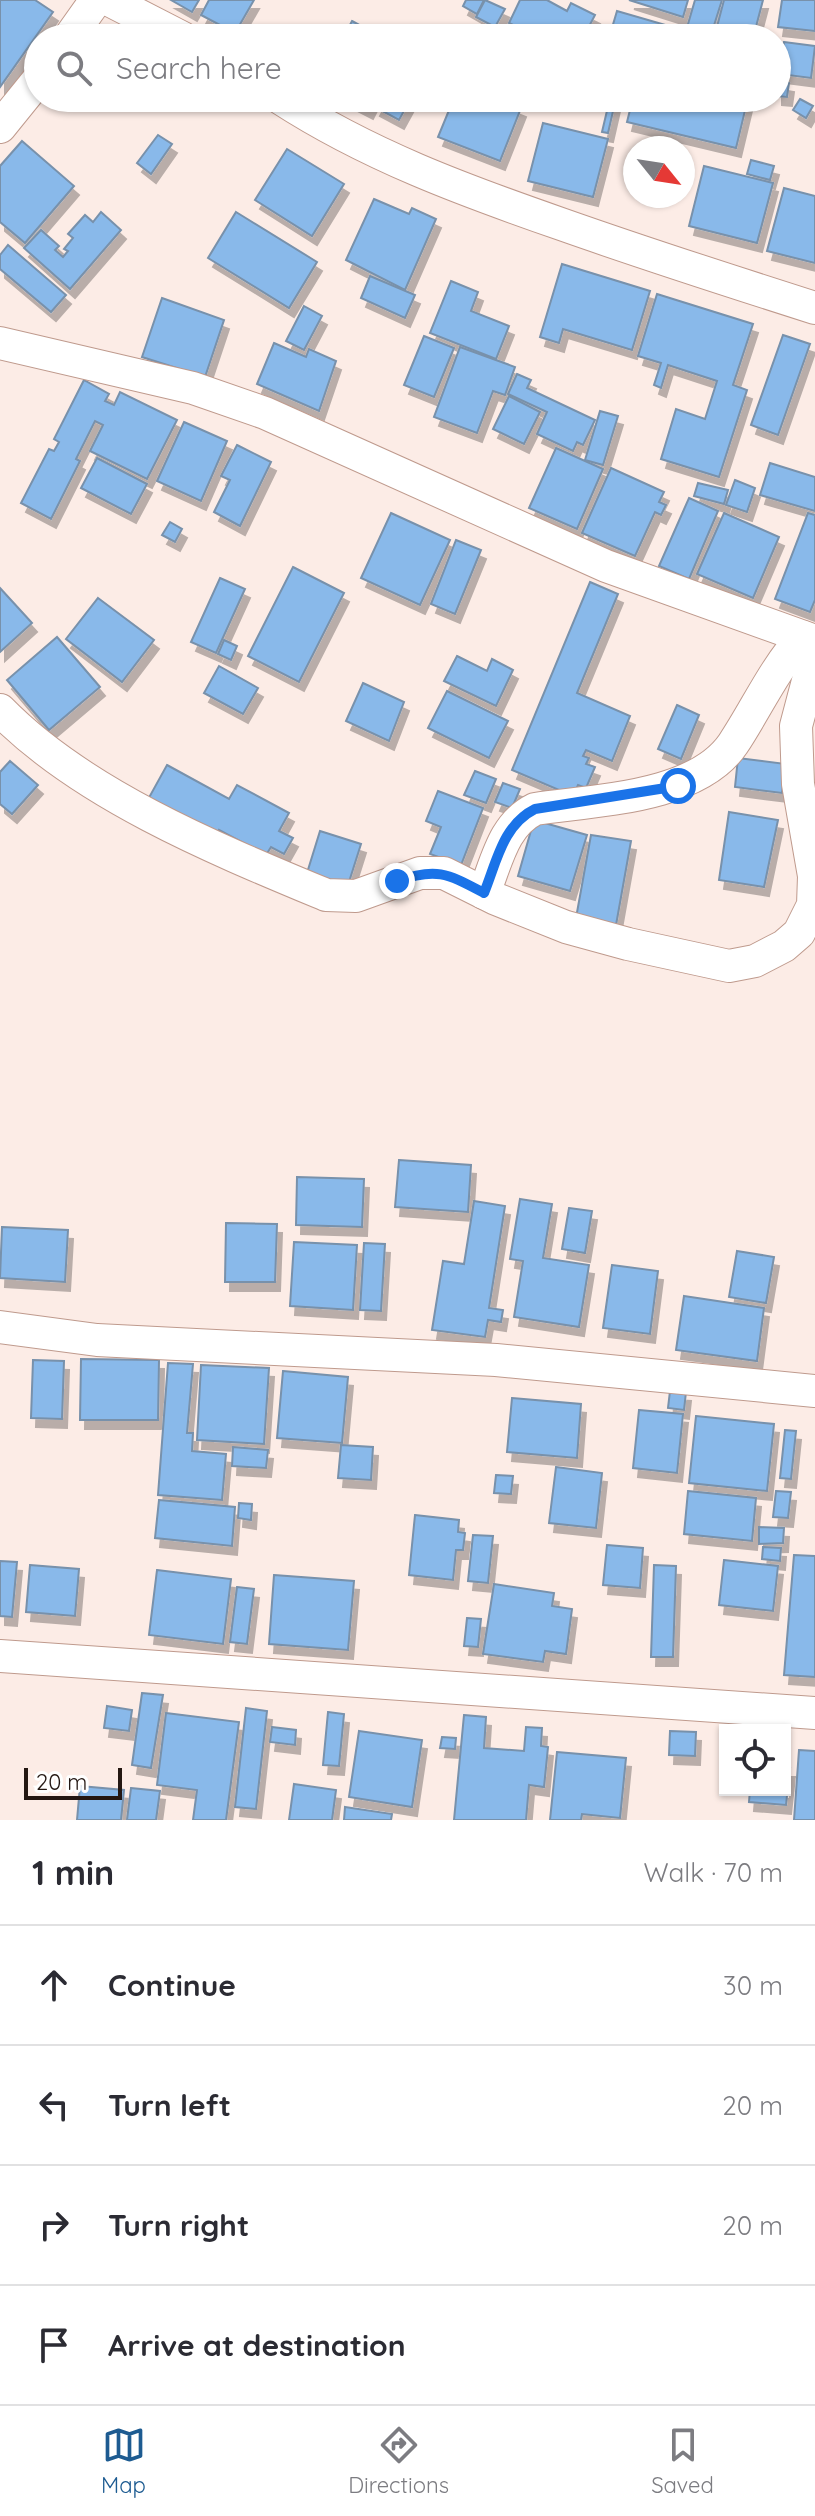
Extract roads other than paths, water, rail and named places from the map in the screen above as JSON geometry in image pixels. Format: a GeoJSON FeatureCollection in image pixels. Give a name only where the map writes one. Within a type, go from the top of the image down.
{"type":"FeatureCollection","features":[{"type":"Feature","properties":{"kind":"street"},"geometry":{"type":"LineString","coordinates":[[79,24],[96,0]]}},
{"type":"Feature","properties":{"kind":"street"},"geometry":{"type":"LineString","coordinates":[[109,0],[156,24]]}},
{"type":"Feature","properties":{"kind":"street"},"geometry":{"type":"LineString","coordinates":[[0,127],[24,97]]}},
{"type":"Feature","properties":{"kind":"street"},"geometry":{"type":"LineString","coordinates":[[302,112],[415,172],[656,257],[815,308]]}},
{"type":"Feature","properties":{"kind":"street"},"geometry":{"type":"LineString","coordinates":[[0,343],[193,388],[265,413],[606,566],[811,644]]}},
{"type":"Feature","properties":{"kind":"street"},"geometry":{"type":"LineString","coordinates":[[0,710],[76,770],[160,821],[326,895],[356,896],[420,873],[444,873],[566,927],[729,966],[755,961],[784,946],[799,933],[813,905],[814,876],[798,784],[796,726],[811,644]]}},
{"type":"Feature","properties":{"kind":"street"},"geometry":{"type":"LineString","coordinates":[[484,893],[510,826],[522,815],[535,809],[678,786],[713,768],[737,737],[768,681],[811,644]]}},
{"type":"Feature","properties":{"kind":"street"},"geometry":{"type":"LineString","coordinates":[[0,1327],[112,1341],[496,1360],[815,1391]]}},
{"type":"Feature","properties":{"kind":"street"},"geometry":{"type":"LineString","coordinates":[[0,1656],[815,1713]]}}]}
